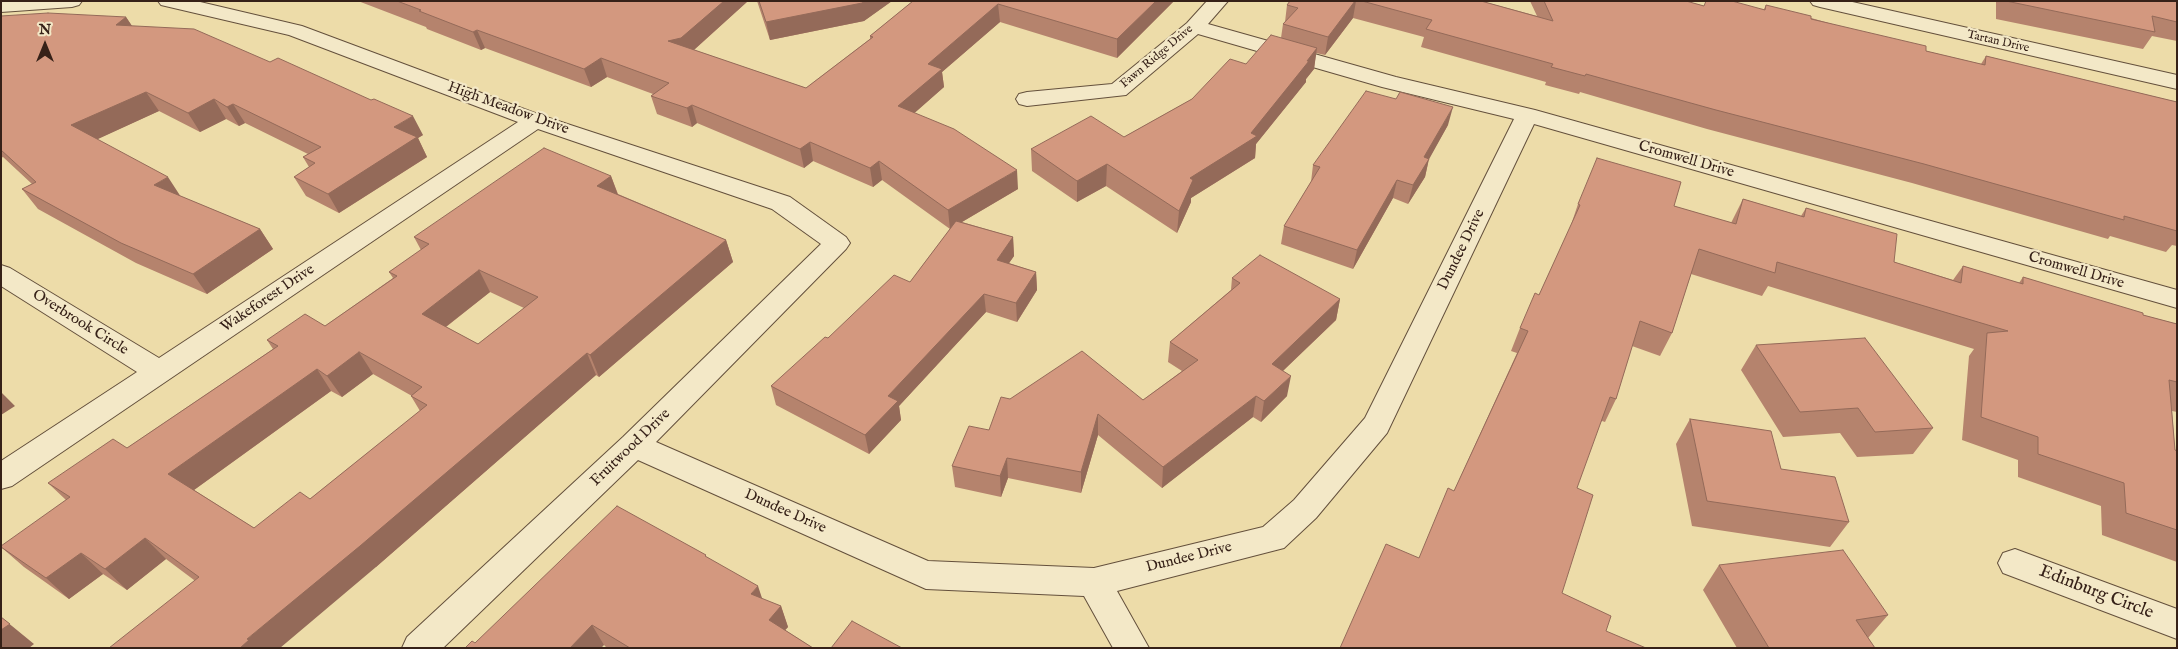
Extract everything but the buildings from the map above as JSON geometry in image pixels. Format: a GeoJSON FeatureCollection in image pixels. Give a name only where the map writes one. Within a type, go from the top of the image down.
{"type":"FeatureCollection","features":[{"type":"Feature","properties":{"kind":"street"},"geometry":{"type":"LineString","coordinates":[[1,6],[72,1]]}},
{"type":"Feature","properties":{"kind":"street","name":"High Meadow Drive"},"geometry":{"type":"LineString","coordinates":[[168,1],[295,30],[535,121],[781,203],[837,243]]}},
{"type":"Feature","properties":{"kind":"street","name":"Fawn Ridge Drive"},"geometry":{"type":"LineString","coordinates":[[1027,99],[1118,90],[1194,27],[1218,1]]}},
{"type":"Feature","properties":{"kind":"street","name":"Tartan Drive"},"geometry":{"type":"LineString","coordinates":[[1820,1],[2177,82]]}},
{"type":"Feature","properties":{"kind":"street","name":"Cromwell Drive"},"geometry":{"type":"LineString","coordinates":[[1194,27],[1390,82],[1527,115],[2177,299]]}},
{"type":"Feature","properties":{"kind":"street","name":"Dundee Drive"},"geometry":{"type":"LineString","coordinates":[[634,445],[926,575],[1094,582],[1273,538],[1305,509],[1376,425],[1527,115]]}},
{"type":"Feature","properties":{"kind":"street","name":"Wakeforest Drive"},"geometry":{"type":"LineString","coordinates":[[1,477],[535,121]]}},
{"type":"Feature","properties":{"kind":"street","name":"Fruitwood Drive"},"geometry":{"type":"LineString","coordinates":[[419,648],[634,445],[837,243]]}},
{"type":"Feature","properties":{"kind":"street","name":"Overbrook Circle"},"geometry":{"type":"LineString","coordinates":[[1,274],[160,372]]}},
{"type":"Feature","properties":{"kind":"street","name":"Edinburg Circle"},"geometry":{"type":"LineString","coordinates":[[2015,563],[2177,624]]}},
{"type":"Feature","properties":{"kind":"street"},"geometry":{"type":"LineString","coordinates":[[1094,582],[1132,648]]}}]}
